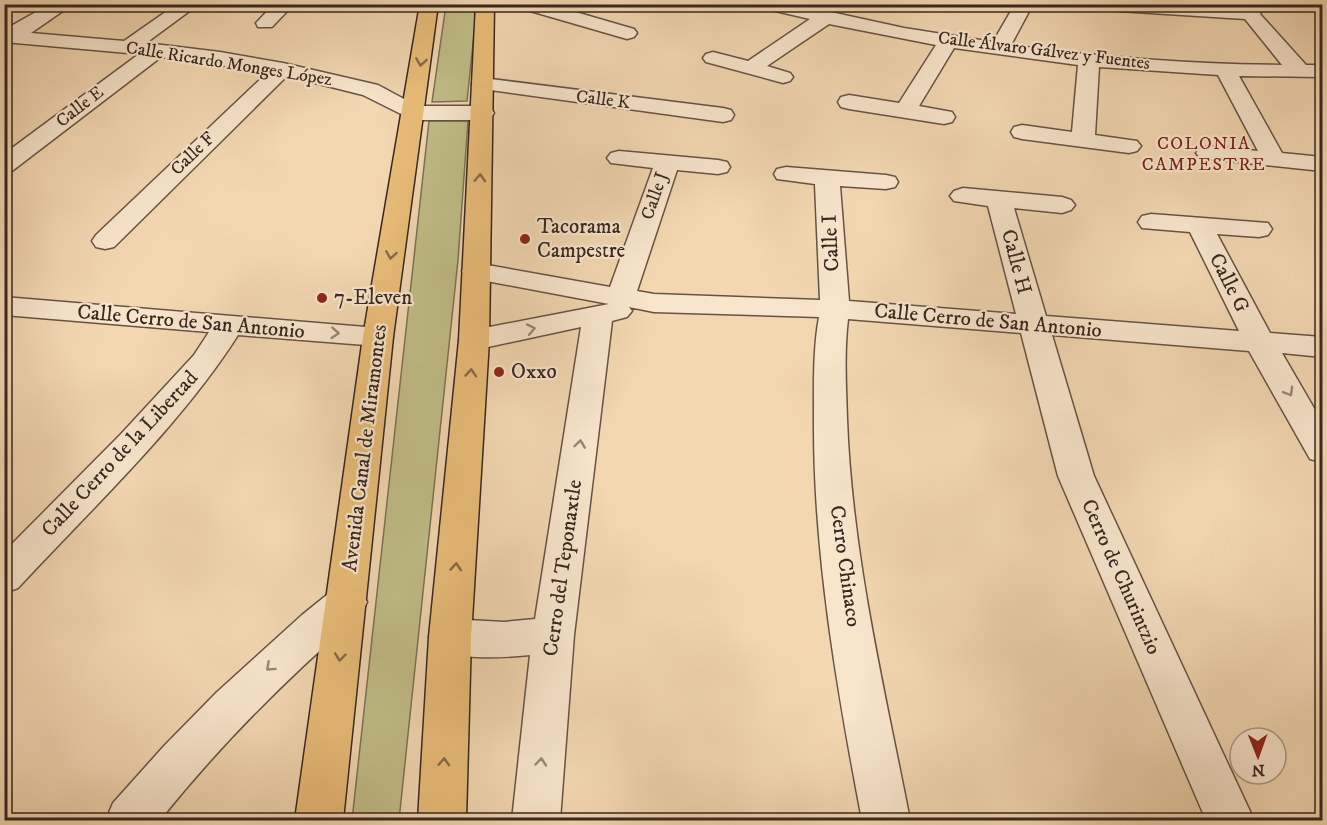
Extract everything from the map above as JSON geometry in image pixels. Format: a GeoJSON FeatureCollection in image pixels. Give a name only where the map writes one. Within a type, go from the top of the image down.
{"type":"FeatureCollection","features":[{"type":"Feature","properties":{"kind":"main road"},"geometry":{"type":"LineString","coordinates":[[442,820],[450,637],[474,340],[485,4]]}},
{"type":"Feature","properties":{"kind":"main road","name":"Avenida Canal de Miramontes"},"geometry":{"type":"LineString","coordinates":[[319,820],[378,337],[429,5]]}},
{"type":"Feature","properties":{"kind":"street"},"geometry":{"type":"LineString","coordinates":[[7,42],[64,4]]}},
{"type":"Feature","properties":{"kind":"street"},"geometry":{"type":"LineString","coordinates":[[128,47],[190,4]]}},
{"type":"Feature","properties":{"kind":"street"},"geometry":{"type":"LineString","coordinates":[[265,23],[285,4]]}},
{"type":"Feature","properties":{"kind":"street"},"geometry":{"type":"LineString","coordinates":[[421,4],[429,5]]}},
{"type":"Feature","properties":{"kind":"street"},"geometry":{"type":"LineString","coordinates":[[526,4],[634,30],[598,47]]}},
{"type":"Feature","properties":{"kind":"street","name":"Calle Álvaro Gálvez y Fuentes"},"geometry":{"type":"LineString","coordinates":[[768,4],[825,18],[867,18],[948,41],[1088,59],[1262,72],[1312,71]]}},
{"type":"Feature","properties":{"kind":"street"},"geometry":{"type":"LineString","coordinates":[[999,48],[1024,4]]}},
{"type":"Feature","properties":{"kind":"street"},"geometry":{"type":"LineString","coordinates":[[1087,4],[1252,9],[1290,62],[1312,71]]}},
{"type":"Feature","properties":{"kind":"street"},"geometry":{"type":"LineString","coordinates":[[751,68],[825,18]]}},
{"type":"Feature","properties":{"kind":"street","name":"Calle Ricardo Monges López"},"geometry":{"type":"LineString","coordinates":[[7,42],[32,37],[157,50],[283,69],[370,90],[413,113],[483,99]]}},
{"type":"Feature","properties":{"kind":"street"},"geometry":{"type":"LineString","coordinates":[[905,112],[948,41]]}},
{"type":"Feature","properties":{"kind":"street","name":"Calle E"},"geometry":{"type":"LineString","coordinates":[[4,165],[157,50]]}},
{"type":"Feature","properties":{"kind":"street"},"geometry":{"type":"LineString","coordinates":[[713,58],[783,77]]}},
{"type":"Feature","properties":{"kind":"street"},"geometry":{"type":"LineString","coordinates":[[1083,141],[1088,59]]}},
{"type":"Feature","properties":{"kind":"street","name":"Calle F"},"geometry":{"type":"LineString","coordinates":[[105,241],[283,69]]}},
{"type":"Feature","properties":{"kind":"street"},"geometry":{"type":"LineString","coordinates":[[1225,70],[1274,159]]}},
{"type":"Feature","properties":{"kind":"street"},"geometry":{"type":"LineString","coordinates":[[1262,72],[1323,83]]}},
{"type":"Feature","properties":{"kind":"street","name":"Calle K"},"geometry":{"type":"LineString","coordinates":[[483,99],[724,114]]}},
{"type":"Feature","properties":{"kind":"street"},"geometry":{"type":"LineString","coordinates":[[849,102],[944,117]]}},
{"type":"Feature","properties":{"kind":"street"},"geometry":{"type":"LineString","coordinates":[[1022,132],[1129,146]]}},
{"type":"Feature","properties":{"kind":"street"},"geometry":{"type":"LineString","coordinates":[[1208,153],[1323,164]]}},
{"type":"Feature","properties":{"kind":"street","name":"Calle J"},"geometry":{"type":"LineString","coordinates":[[619,158],[718,167]]}},
{"type":"Feature","properties":{"kind":"street","name":"Calle J"},"geometry":{"type":"LineString","coordinates":[[609,306],[667,163]]}},
{"type":"Feature","properties":{"kind":"street"},"geometry":{"type":"LineString","coordinates":[[786,174],[886,182]]}},
{"type":"Feature","properties":{"kind":"street","name":"Calle I"},"geometry":{"type":"LineString","coordinates":[[827,178],[835,309]]}},
{"type":"Feature","properties":{"kind":"street","name":"Calle H"},"geometry":{"type":"LineString","coordinates":[[963,196],[1062,205]]}},
{"type":"Feature","properties":{"kind":"street","name":"Calle H"},"geometry":{"type":"LineString","coordinates":[[999,200],[1033,325]]}},
{"type":"Feature","properties":{"kind":"street","name":"Calle G"},"geometry":{"type":"LineString","coordinates":[[1152,222],[1259,229]]}},
{"type":"Feature","properties":{"kind":"street","name":"Calle G"},"geometry":{"type":"LineString","coordinates":[[1199,225],[1259,341],[1323,450]]}},
{"type":"Feature","properties":{"kind":"street","name":"Calle Cerro de San Antonio"},"geometry":{"type":"LineString","coordinates":[[476,271],[609,306]]}},
{"type":"Feature","properties":{"kind":"street","name":"Calle Cerro de San Antonio"},"geometry":{"type":"LineString","coordinates":[[474,340],[609,306],[654,303],[835,309],[1323,347]]}},
{"type":"Feature","properties":{"kind":"street","name":"Cerro del Teponaxtle"},"geometry":{"type":"LineString","coordinates":[[536,820],[553,634],[609,306]]}},
{"type":"Feature","properties":{"kind":"street","name":"Cerro Chinaco"},"geometry":{"type":"LineString","coordinates":[[835,309],[831,328],[829,431],[840,554],[886,820]]}},
{"type":"Feature","properties":{"kind":"street","name":"Calle Cerro de San Antonio"},"geometry":{"type":"LineString","coordinates":[[10,313],[228,325],[378,337]]}},
{"type":"Feature","properties":{"kind":"street","name":"Calle Cerro de la Libertad"},"geometry":{"type":"LineString","coordinates":[[4,577],[133,442],[205,362],[228,325]]}},
{"type":"Feature","properties":{"kind":"street","name":"Cerro de Churintzio"},"geometry":{"type":"LineString","coordinates":[[1033,325],[1076,476],[1230,820]]}},
{"type":"Feature","properties":{"kind":"street"},"geometry":{"type":"LineString","coordinates":[[130,820],[206,731],[258,678],[347,602]]}},
{"type":"Feature","properties":{"kind":"street"},"geometry":{"type":"LineString","coordinates":[[450,637],[504,640],[553,634]]}},
{"type":"Feature","properties":{"kind":"shaded area"},"geometry":{"type":"Polygon","coordinates":[[[446,5],[477,5],[467,101],[432,102],[446,5]]]}},
{"type":"Feature","properties":{"kind":"shaded area"},"geometry":{"type":"Polygon","coordinates":[[[429,121],[468,121],[458,260],[399,820],[352,820],[429,121]]]}},
{"type":"Feature","properties":{"kind":"place","name":"Tacorama Campestre"},"geometry":{"type":"Point","coordinates":[525,239]}},
{"type":"Feature","properties":{"kind":"place","name":"7-Eleven"},"geometry":{"type":"Point","coordinates":[322,298]}},
{"type":"Feature","properties":{"kind":"place","name":"Oxxo"},"geometry":{"type":"Point","coordinates":[499,372]}},
{"type":"Feature","properties":{"kind":"district","name":"COLONIA CAMPESTRE"},"geometry":{"type":"Point","coordinates":[1204,154]}}]}
